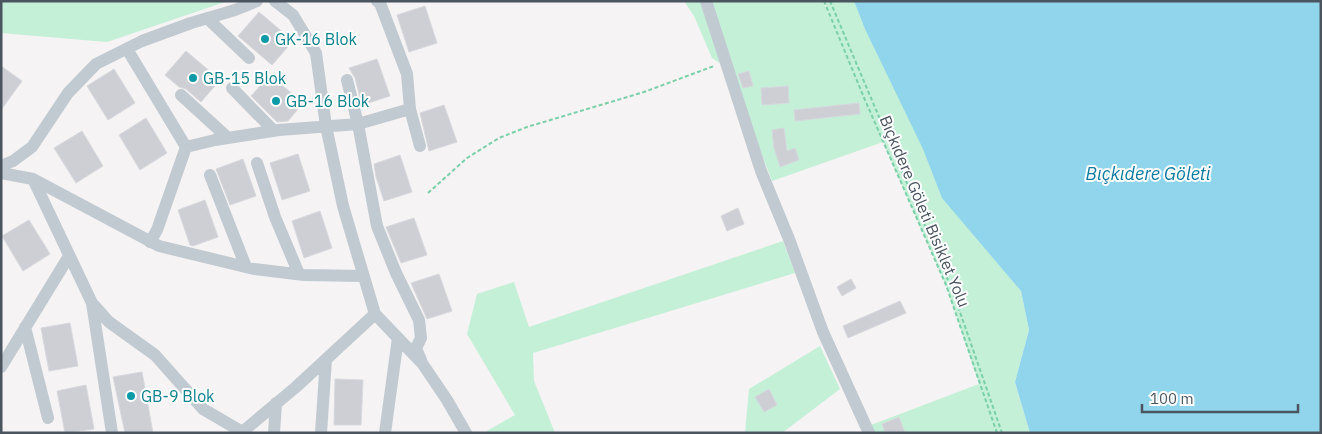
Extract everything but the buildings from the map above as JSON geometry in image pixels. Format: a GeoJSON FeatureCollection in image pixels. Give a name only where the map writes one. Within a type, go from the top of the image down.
{"type":"FeatureCollection","features":[{"type":"Feature","properties":{"kind":"street"},"geometry":{"type":"LineString","coordinates":[[1,166],[13,161],[32,148],[68,94],[96,64],[150,38],[257,1]]}},
{"type":"Feature","properties":{"kind":"street"},"geometry":{"type":"LineString","coordinates":[[275,1],[292,16],[316,53],[326,126],[343,206],[375,314],[422,363],[466,433]]}},
{"type":"Feature","properties":{"kind":"street"},"geometry":{"type":"LineString","coordinates":[[377,1],[380,3],[407,74],[410,108],[420,146]]}},
{"type":"Feature","properties":{"kind":"street"},"geometry":{"type":"LineString","coordinates":[[706,1],[761,171],[789,239],[823,332],[869,433]]}},
{"type":"Feature","properties":{"kind":"street"},"geometry":{"type":"LineString","coordinates":[[206,18],[249,58]]}},
{"type":"Feature","properties":{"kind":"street"},"geometry":{"type":"LineString","coordinates":[[127,49],[186,147]]}},
{"type":"Feature","properties":{"kind":"street"},"geometry":{"type":"LineString","coordinates":[[347,80],[358,124],[377,226],[396,274],[418,320],[421,338],[416,348],[422,363]]}},
{"type":"Feature","properties":{"kind":"street"},"geometry":{"type":"LineString","coordinates":[[232,88],[274,131]]}},
{"type":"Feature","properties":{"kind":"street"},"geometry":{"type":"LineString","coordinates":[[181,95],[228,138]]}},
{"type":"Feature","properties":{"kind":"street"},"geometry":{"type":"LineString","coordinates":[[186,147],[274,131],[358,124],[410,108]]}},
{"type":"Feature","properties":{"kind":"street"},"geometry":{"type":"LineString","coordinates":[[150,242],[157,230],[186,147]]}},
{"type":"Feature","properties":{"kind":"street"},"geometry":{"type":"LineString","coordinates":[[258,163],[275,217],[299,274]]}},
{"type":"Feature","properties":{"kind":"street"},"geometry":{"type":"LineString","coordinates":[[1,173],[33,179],[159,246],[246,267],[299,274],[363,276]]}},
{"type":"Feature","properties":{"kind":"street"},"geometry":{"type":"LineString","coordinates":[[210,175],[246,267]]}},
{"type":"Feature","properties":{"kind":"street"},"geometry":{"type":"LineString","coordinates":[[33,179],[92,303],[109,322],[155,355],[203,409],[242,432],[375,314]]}},
{"type":"Feature","properties":{"kind":"street"},"geometry":{"type":"LineString","coordinates":[[1,367],[69,256]]}},
{"type":"Feature","properties":{"kind":"street"},"geometry":{"type":"LineString","coordinates":[[92,303],[112,433]]}},
{"type":"Feature","properties":{"kind":"street"},"geometry":{"type":"LineString","coordinates":[[25,327],[48,418]]}},
{"type":"Feature","properties":{"kind":"street"},"geometry":{"type":"LineString","coordinates":[[385,433],[398,338]]}},
{"type":"Feature","properties":{"kind":"street"},"geometry":{"type":"LineString","coordinates":[[321,433],[326,359]]}},
{"type":"Feature","properties":{"kind":"street"},"geometry":{"type":"LineString","coordinates":[[274,433],[276,403]]}},
{"type":"Feature","properties":{"kind":"path","name":"Bıçkıdere Göleti Bisiklet Yolu"},"geometry":{"type":"LineString","coordinates":[[824,1],[946,286],[997,433]]}},
{"type":"Feature","properties":{"kind":"path"},"geometry":{"type":"LineString","coordinates":[[830,1],[953,292],[1002,433]]}},
{"type":"Feature","properties":{"kind":"path"},"geometry":{"type":"LineString","coordinates":[[428,193],[467,158],[499,138],[527,127],[644,92],[725,62]]}},
{"type":"Feature","properties":{"kind":"green space"},"geometry":{"type":"Polygon","coordinates":[[[1,1],[228,1],[107,42],[1,33],[1,1]]]}},
{"type":"Feature","properties":{"kind":"green space"},"geometry":{"type":"Polygon","coordinates":[[[684,1],[701,1],[720,63],[712,58],[694,16],[684,1]]]}},
{"type":"Feature","properties":{"kind":"green space"},"geometry":{"type":"Polygon","coordinates":[[[709,1],[823,1],[834,25],[824,1],[1321,1],[1003,269],[1021,291],[1029,330],[1015,382],[1030,433],[874,433],[871,425],[979,384],[946,285],[883,142],[772,181],[732,75],[709,1]]]}},
{"type":"Feature","properties":{"kind":"green space"},"geometry":{"type":"Polygon","coordinates":[[[783,241],[795,273],[533,353],[534,381],[555,433],[488,433],[487,431],[515,415],[467,334],[477,294],[514,282],[529,327],[783,241]]]}},
{"type":"Feature","properties":{"kind":"green space"},"geometry":{"type":"Polygon","coordinates":[[[820,346],[840,389],[782,433],[745,433],[749,389],[820,346]]]}},
{"type":"Feature","properties":{"kind":"water","name":"Bıçkıdere Göleti"},"geometry":{"type":"Polygon","coordinates":[[[854,1],[1321,1],[1321,433],[1030,433],[1015,382],[1029,330],[1021,291],[942,198],[923,149],[865,29],[854,1]]]}},
{"type":"Feature","properties":{"kind":"place","name":"GK-16 Blok"},"geometry":{"type":"Point","coordinates":[265,39]}},
{"type":"Feature","properties":{"kind":"place","name":"GB-15 Blok"},"geometry":{"type":"Point","coordinates":[193,78]}},
{"type":"Feature","properties":{"kind":"place","name":"GB-16 Blok"},"geometry":{"type":"Point","coordinates":[276,101]}},
{"type":"Feature","properties":{"kind":"place","name":"GB-9 Blok"},"geometry":{"type":"Point","coordinates":[131,396]}}]}
